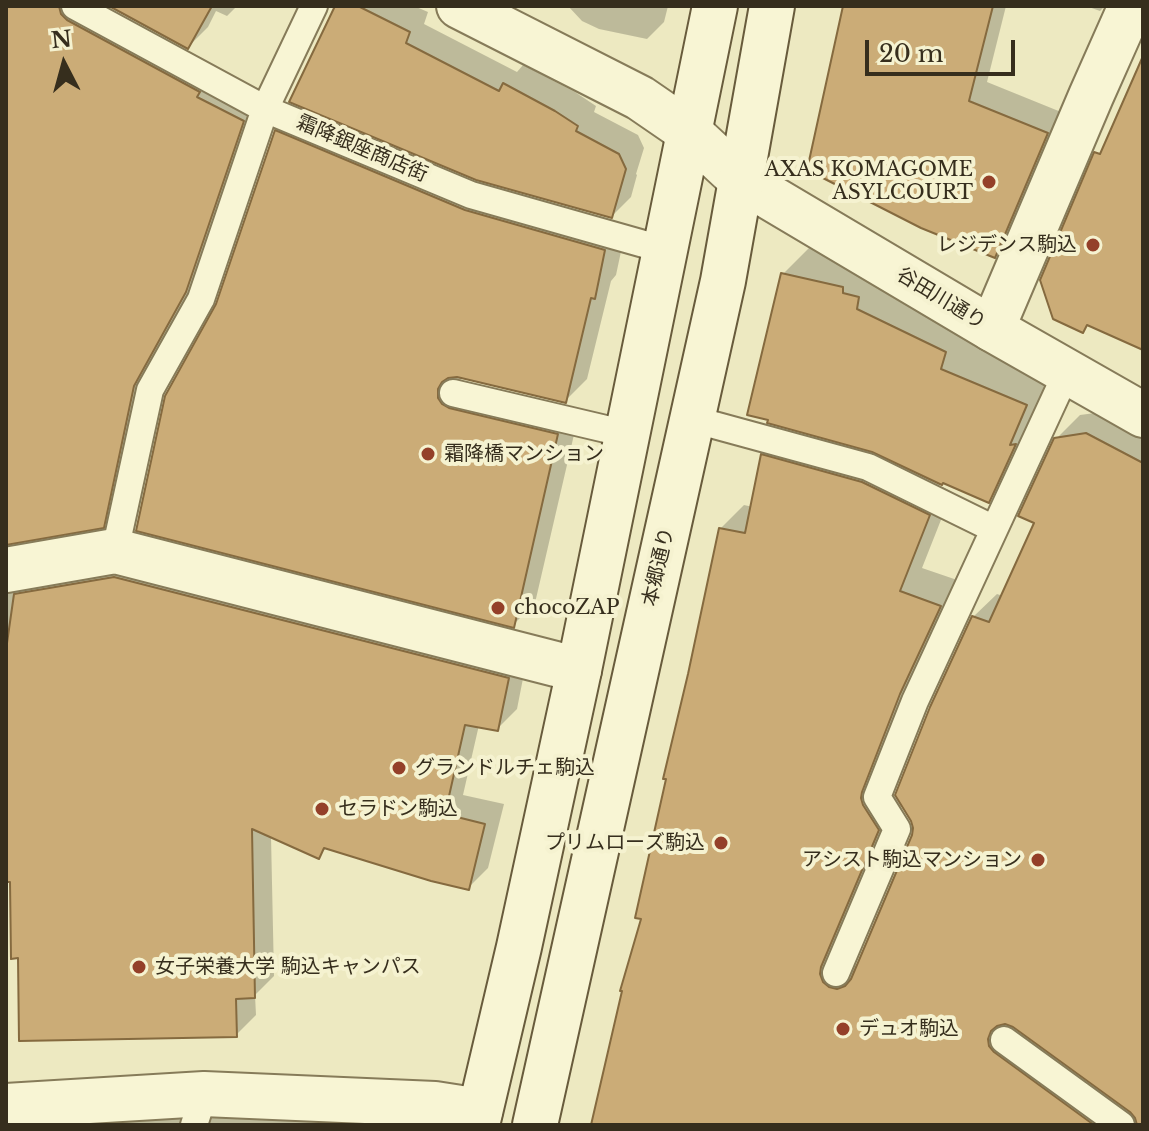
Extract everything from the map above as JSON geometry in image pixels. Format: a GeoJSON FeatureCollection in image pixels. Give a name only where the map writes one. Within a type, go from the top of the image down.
{"type":"FeatureCollection","features":[{"type":"Feature","properties":{"kind":"main road","name":"谷田川通り"},"geometry":{"type":"LineString","coordinates":[[459,6],[640,98],[688,131],[741,180],[1143,415]]}},
{"type":"Feature","properties":{"kind":"main road"},"geometry":{"type":"LineString","coordinates":[[6,1106],[199,1110],[435,1104],[479,1118],[579,670],[715,6]]}},
{"type":"Feature","properties":{"kind":"main road","name":"本郷通り"},"geometry":{"type":"LineString","coordinates":[[535,1125],[723,281],[772,6]]}},
{"type":"Feature","properties":{"kind":"main road"},"geometry":{"type":"LineString","coordinates":[[992,329],[1131,6]]}},
{"type":"Feature","properties":{"kind":"main road"},"geometry":{"type":"LineString","coordinates":[[6,570],[115,551],[579,670]]}},
{"type":"Feature","properties":{"kind":"lane","name":"霜降銀座商店街"},"geometry":{"type":"LineString","coordinates":[[75,6],[265,109],[471,195],[665,250]]}},
{"type":"Feature","properties":{"kind":"lane"},"geometry":{"type":"LineString","coordinates":[[115,551],[150,390],[201,299],[265,109],[314,6]]}},
{"type":"Feature","properties":{"kind":"lane"},"geometry":{"type":"LineString","coordinates":[[836,973],[897,829],[877,797],[915,701],[1067,372]]}},
{"type":"Feature","properties":{"kind":"lane"},"geometry":{"type":"LineString","coordinates":[[453,393],[627,434]]}},
{"type":"Feature","properties":{"kind":"lane"},"geometry":{"type":"LineString","coordinates":[[692,419],[868,467],[994,529]]}},
{"type":"Feature","properties":{"kind":"lane"},"geometry":{"type":"LineString","coordinates":[[1004,1040],[1121,1125]]}},
{"type":"Feature","properties":{"kind":"building"},"geometry":{"type":"Polygon","coordinates":[[[6,6],[59,6],[67,20],[200,92],[197,97],[244,121],[186,292],[134,386],[104,528],[6,545],[6,6]]]}},
{"type":"Feature","properties":{"kind":"building"},"geometry":{"type":"Polygon","coordinates":[[[109,6],[212,6],[188,49],[109,6]]]}},
{"type":"Feature","properties":{"kind":"building"},"geometry":{"type":"Polygon","coordinates":[[[335,6],[358,6],[410,32],[406,43],[499,91],[503,83],[555,111],[578,126],[576,131],[619,154],[626,169],[612,218],[476,180],[289,102],[335,6]]]}},
{"type":"Feature","properties":{"kind":"building"},"geometry":{"type":"Polygon","coordinates":[[[843,6],[993,6],[969,101],[1048,133],[995,258],[921,228],[817,175],[809,161],[843,6]]]}},
{"type":"Feature","properties":{"kind":"building"},"geometry":{"type":"Polygon","coordinates":[[[1143,56],[1143,350],[1087,325],[1083,333],[1053,319],[1040,280],[1094,152],[1100,154],[1143,56]]]}},
{"type":"Feature","properties":{"kind":"building"},"geometry":{"type":"Polygon","coordinates":[[[275,130],[465,210],[605,250],[595,299],[591,298],[566,403],[457,377],[448,378],[438,389],[438,398],[449,408],[558,434],[514,628],[136,531],[165,396],[216,304],[275,130]]]}},
{"type":"Feature","properties":{"kind":"building"},"geometry":{"type":"Polygon","coordinates":[[[781,273],[843,287],[843,293],[859,297],[857,309],[946,352],[941,369],[1027,405],[1010,445],[1016,444],[989,503],[872,452],[747,415],[781,273]]]}},
{"type":"Feature","properties":{"kind":"building"},"geometry":{"type":"Polygon","coordinates":[[[1086,433],[1143,463],[1143,1125],[1137,1125],[1130,1112],[1005,1024],[991,1031],[989,1046],[994,1052],[1094,1125],[591,1125],[620,991],[641,919],[635,918],[719,528],[745,533],[761,454],[862,482],[930,515],[900,591],[941,606],[900,694],[862,792],[863,805],[879,830],[821,967],[823,982],[837,989],[851,979],[912,835],[911,821],[895,795],[930,707],[972,616],[989,622],[1034,523],[1018,516],[1054,438],[1086,433]]]}},
{"type":"Feature","properties":{"kind":"building"},"geometry":{"type":"Polygon","coordinates":[[[114,577],[509,678],[498,731],[465,725],[445,814],[485,824],[469,890],[324,848],[319,859],[252,829],[255,998],[236,999],[237,1037],[19,1041],[18,958],[11,959],[10,882],[6,882],[6,650],[14,594],[114,577]]]}},
{"type":"Feature","properties":{"kind":"place","name":"AXAS KOMAGOME ASYLCOURT"},"geometry":{"type":"Point","coordinates":[989,182]}},
{"type":"Feature","properties":{"kind":"place","name":"レジデンス駒込"},"geometry":{"type":"Point","coordinates":[1093,245]}},
{"type":"Feature","properties":{"kind":"place","name":"霜降橋マンション"},"geometry":{"type":"Point","coordinates":[428,454]}},
{"type":"Feature","properties":{"kind":"place","name":"chocoZAP"},"geometry":{"type":"Point","coordinates":[498,608]}},
{"type":"Feature","properties":{"kind":"place","name":"グランドルチェ駒込"},"geometry":{"type":"Point","coordinates":[399,768]}},
{"type":"Feature","properties":{"kind":"place","name":"セラドン駒込"},"geometry":{"type":"Point","coordinates":[322,809]}},
{"type":"Feature","properties":{"kind":"place","name":"プリムローズ駒込"},"geometry":{"type":"Point","coordinates":[721,843]}},
{"type":"Feature","properties":{"kind":"place","name":"アシスト駒込マンション"},"geometry":{"type":"Point","coordinates":[1038,860]}},
{"type":"Feature","properties":{"kind":"place","name":"女子栄養大学 駒込キャンパス"},"geometry":{"type":"Point","coordinates":[139,967]}},
{"type":"Feature","properties":{"kind":"place","name":"デュオ駒込"},"geometry":{"type":"Point","coordinates":[843,1029]}}]}
